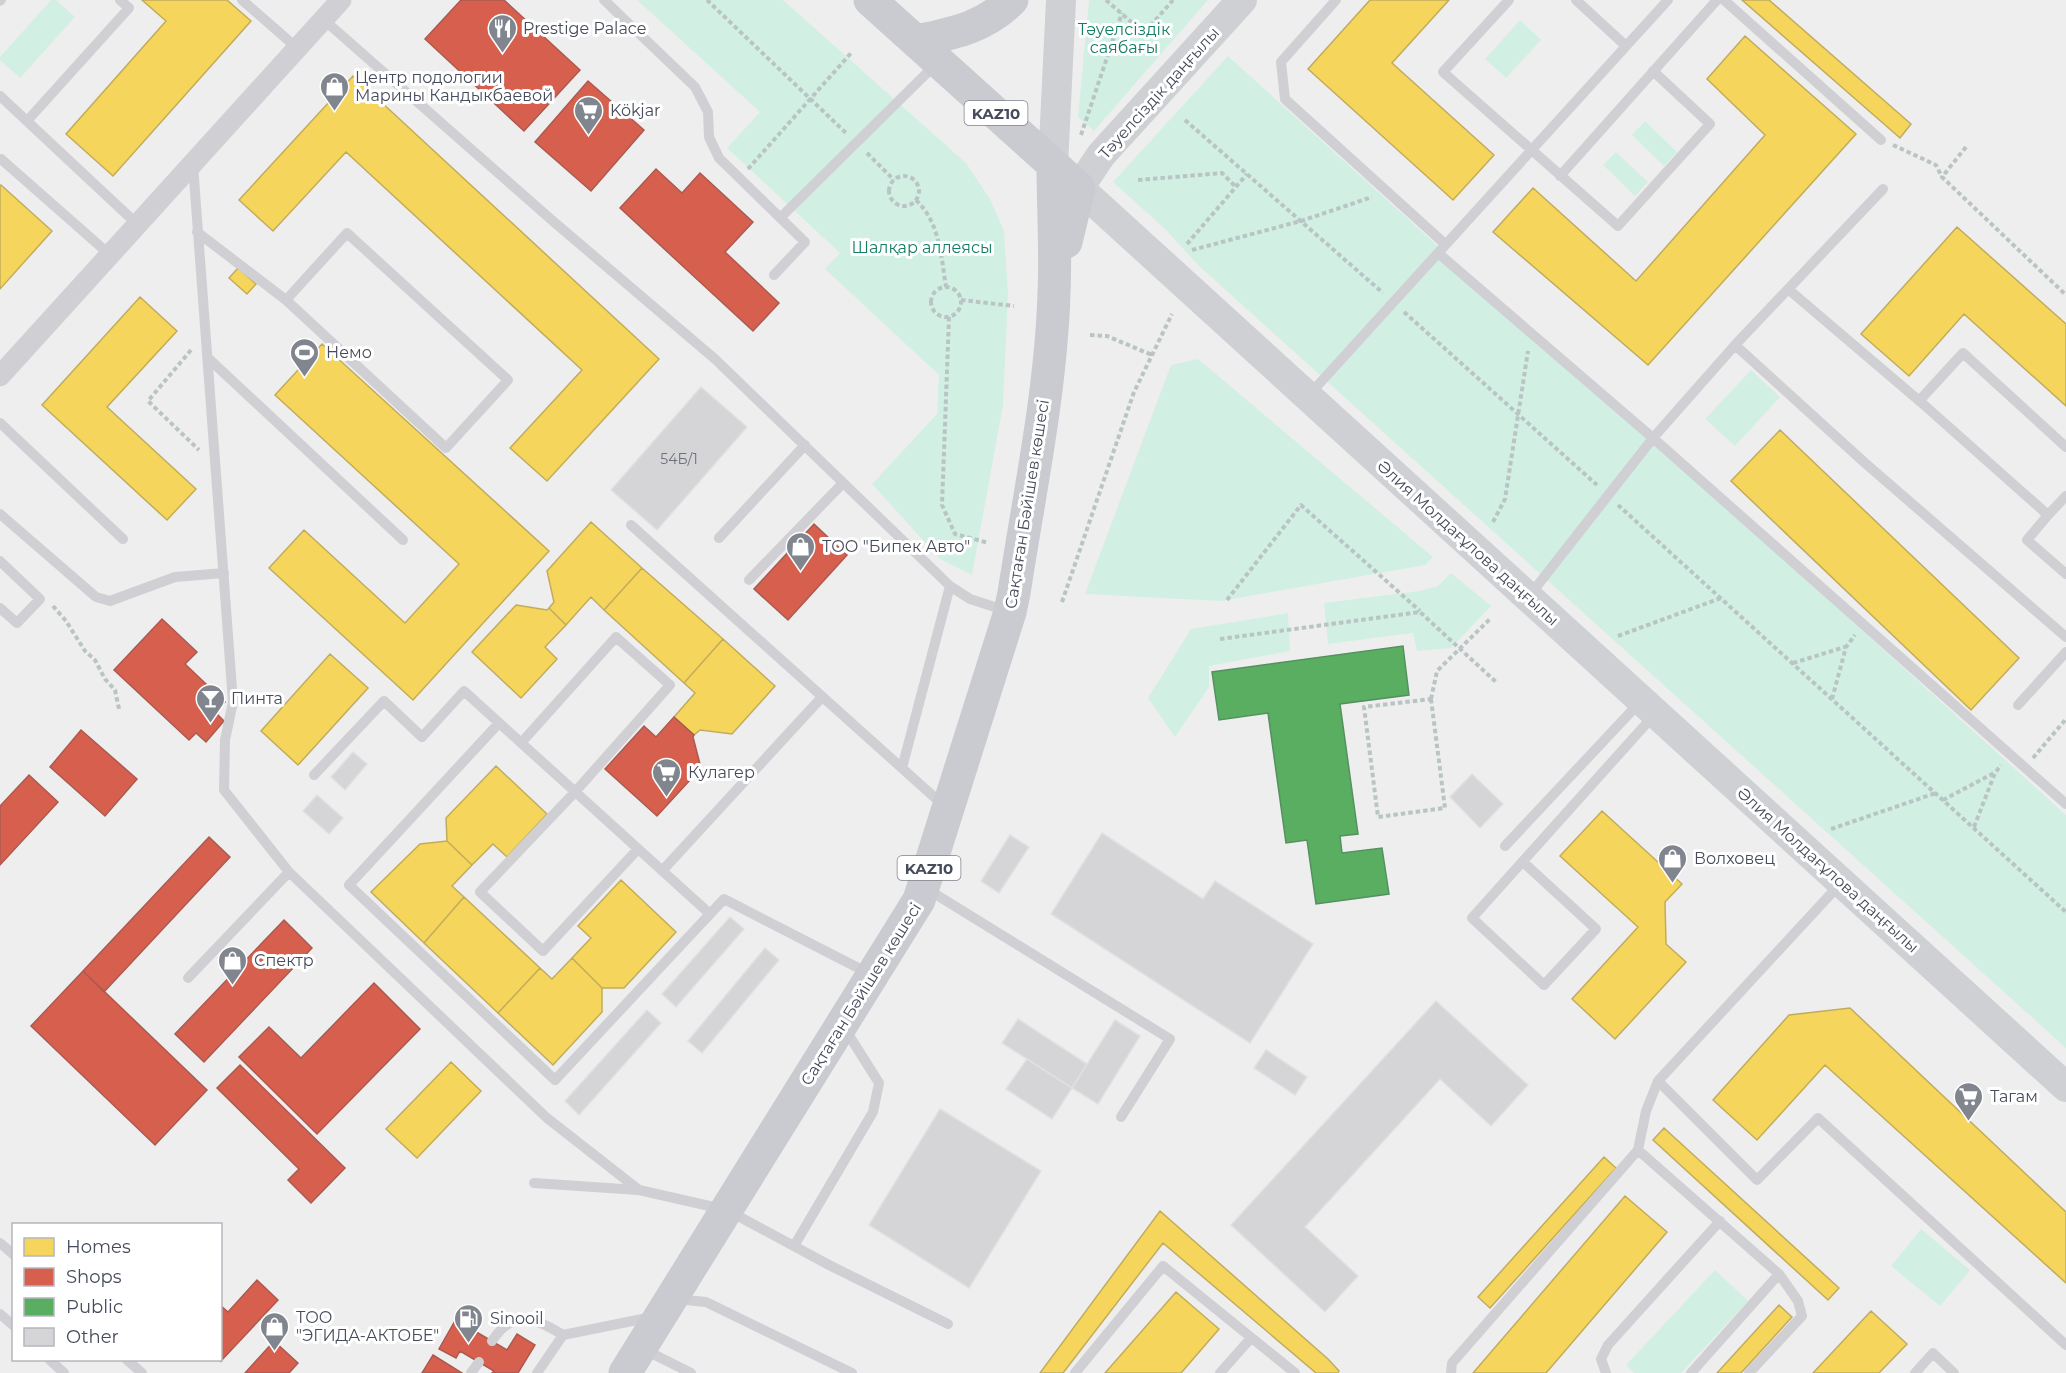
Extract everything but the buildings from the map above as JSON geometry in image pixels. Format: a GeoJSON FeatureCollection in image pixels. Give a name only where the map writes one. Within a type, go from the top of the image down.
{"type":"FeatureCollection","features":[{"type":"Feature","properties":{"kind":"main road","name":"Әлия Молдағұлова даңғылы"},"geometry":{"type":"LineString","coordinates":[[870,0],[2066,1087]]}},
{"type":"Feature","properties":{"kind":"main road"},"geometry":{"type":"LineString","coordinates":[[928,51],[962,31],[983,22],[1012,0]]}},
{"type":"Feature","properties":{"kind":"main road"},"geometry":{"type":"LineString","coordinates":[[1053,165],[1061,0]]}},
{"type":"Feature","properties":{"kind":"main road","name":"Тәуелсіздік даңғылы"},"geometry":{"type":"LineString","coordinates":[[1079,188],[1101,155],[1242,0]]}},
{"type":"Feature","properties":{"kind":"main road","name":"Сақтаған Бәйішев көшесі"},"geometry":{"type":"LineString","coordinates":[[633,1360],[919,900],[1010,612],[1046,388],[1054,293],[1053,165]]}},
{"type":"Feature","properties":{"kind":"main road","name":"Сақтаған Бәйішев көшесі"},"geometry":{"type":"LineString","coordinates":[[1054,293],[1079,188]]}},
{"type":"Feature","properties":{"kind":"street"},"geometry":{"type":"LineString","coordinates":[[0,376],[341,0]]}},
{"type":"Feature","properties":{"kind":"lane"},"geometry":{"type":"LineString","coordinates":[[27,121],[129,8],[120,0]]}},
{"type":"Feature","properties":{"kind":"lane"},"geometry":{"type":"LineString","coordinates":[[242,0],[297,48]]}},
{"type":"Feature","properties":{"kind":"lane"},"geometry":{"type":"LineString","coordinates":[[604,0],[695,87],[708,112],[709,137],[719,158],[805,242],[774,275]]}},
{"type":"Feature","properties":{"kind":"lane"},"geometry":{"type":"LineString","coordinates":[[1336,0],[1281,62],[1285,99],[1388,192],[1530,333],[1653,438],[2066,804]]}},
{"type":"Feature","properties":{"kind":"lane"},"geometry":{"type":"LineString","coordinates":[[1509,0],[1443,72],[1618,226],[1710,124],[1653,71]]}},
{"type":"Feature","properties":{"kind":"lane"},"geometry":{"type":"LineString","coordinates":[[1576,0],[1626,46]]}},
{"type":"Feature","properties":{"kind":"lane"},"geometry":{"type":"LineString","coordinates":[[1307,397],[1668,0]]}},
{"type":"Feature","properties":{"kind":"lane"},"geometry":{"type":"LineString","coordinates":[[1560,176],[1717,0]]}},
{"type":"Feature","properties":{"kind":"lane"},"geometry":{"type":"LineString","coordinates":[[1724,0],[1881,140]]}},
{"type":"Feature","properties":{"kind":"lane"},"geometry":{"type":"LineString","coordinates":[[323,19],[554,222],[715,359],[950,586],[970,599],[1010,612]]}},
{"type":"Feature","properties":{"kind":"lane"},"geometry":{"type":"LineString","coordinates":[[780,218],[856,143],[928,51]]}},
{"type":"Feature","properties":{"kind":"lane"},"geometry":{"type":"LineString","coordinates":[[0,96],[137,224]]}},
{"type":"Feature","properties":{"kind":"lane"},"geometry":{"type":"LineString","coordinates":[[0,159],[109,254]]}},
{"type":"Feature","properties":{"kind":"lane"},"geometry":{"type":"LineString","coordinates":[[193,161],[233,702],[225,740],[224,790],[289,872],[548,1118],[639,1190]]}},
{"type":"Feature","properties":{"kind":"lane"},"geometry":{"type":"LineString","coordinates":[[1528,598],[1653,438],[1735,345],[1883,189]]}},
{"type":"Feature","properties":{"kind":"lane"},"geometry":{"type":"LineString","coordinates":[[197,232],[286,300],[446,448],[508,380],[347,233],[286,300]]}},
{"type":"Feature","properties":{"kind":"lane"},"geometry":{"type":"LineString","coordinates":[[1788,289],[1919,400],[2048,515]]}},
{"type":"Feature","properties":{"kind":"lane"},"geometry":{"type":"LineString","coordinates":[[1735,345],[1865,463],[2066,637]]}},
{"type":"Feature","properties":{"kind":"lane"},"geometry":{"type":"LineString","coordinates":[[1919,400],[1963,352],[2066,447]]}},
{"type":"Feature","properties":{"kind":"lane"},"geometry":{"type":"LineString","coordinates":[[208,358],[403,540]]}},
{"type":"Feature","properties":{"kind":"lane"},"geometry":{"type":"LineString","coordinates":[[0,423],[123,539]]}},
{"type":"Feature","properties":{"kind":"lane"},"geometry":{"type":"LineString","coordinates":[[719,538],[805,445]]}},
{"type":"Feature","properties":{"kind":"lane"},"geometry":{"type":"LineString","coordinates":[[749,580],[843,483]]}},
{"type":"Feature","properties":{"kind":"lane"},"geometry":{"type":"LineString","coordinates":[[2066,496],[2027,540],[2066,574]]}},
{"type":"Feature","properties":{"kind":"lane"},"geometry":{"type":"LineString","coordinates":[[0,514],[96,597],[110,601],[175,577],[224,573]]}},
{"type":"Feature","properties":{"kind":"lane"},"geometry":{"type":"LineString","coordinates":[[631,525],[948,809]]}},
{"type":"Feature","properties":{"kind":"lane"},"geometry":{"type":"LineString","coordinates":[[0,561],[40,598],[17,623],[0,608]]}},
{"type":"Feature","properties":{"kind":"lane"},"geometry":{"type":"LineString","coordinates":[[902,768],[950,586]]}},
{"type":"Feature","properties":{"kind":"lane"},"geometry":{"type":"LineString","coordinates":[[521,743],[616,637],[662,678],[670,686],[575,792],[480,892],[543,951],[638,849]]}},
{"type":"Feature","properties":{"kind":"lane"},"geometry":{"type":"LineString","coordinates":[[2019,705],[2066,652]]}},
{"type":"Feature","properties":{"kind":"lane"},"geometry":{"type":"LineString","coordinates":[[314,775],[384,701],[422,737],[464,691],[710,914]]}},
{"type":"Feature","properties":{"kind":"lane"},"geometry":{"type":"LineString","coordinates":[[662,871],[822,697]]}},
{"type":"Feature","properties":{"kind":"lane"},"geometry":{"type":"LineString","coordinates":[[1505,846],[1648,707]]}},
{"type":"Feature","properties":{"kind":"lane"},"geometry":{"type":"LineString","coordinates":[[1523,862],[1596,929],[1544,985],[1472,918],[1523,862],[1648,707]]}},
{"type":"Feature","properties":{"kind":"lane"},"geometry":{"type":"LineString","coordinates":[[499,723],[350,885],[555,1080],[724,899],[873,975]]}},
{"type":"Feature","properties":{"kind":"lane"},"geometry":{"type":"LineString","coordinates":[[188,978],[289,872]]}},
{"type":"Feature","properties":{"kind":"lane"},"geometry":{"type":"LineString","coordinates":[[1451,1373],[1452,1363],[1638,1150],[1646,1111],[1658,1081],[1842,882]]}},
{"type":"Feature","properties":{"kind":"lane"},"geometry":{"type":"LineString","coordinates":[[923,887],[1170,1040],[1121,1117]]}},
{"type":"Feature","properties":{"kind":"lane"},"geometry":{"type":"LineString","coordinates":[[794,1246],[873,1112],[879,1083],[842,1024]]}},
{"type":"Feature","properties":{"kind":"lane"},"geometry":{"type":"LineString","coordinates":[[1658,1081],[1757,1180],[1818,1118],[2066,1345]]}},
{"type":"Feature","properties":{"kind":"lane"},"geometry":{"type":"LineString","coordinates":[[1638,1150],[1779,1274],[1798,1300],[1802,1316],[1749,1373]]}},
{"type":"Feature","properties":{"kind":"lane"},"geometry":{"type":"LineString","coordinates":[[534,1183],[639,1190],[727,1210],[948,1324]]}},
{"type":"Feature","properties":{"kind":"lane"},"geometry":{"type":"LineString","coordinates":[[1606,1373],[1601,1359],[1608,1345],[1720,1221]]}},
{"type":"Feature","properties":{"kind":"lane"},"geometry":{"type":"LineString","coordinates":[[0,1243],[12,1253]]}},
{"type":"Feature","properties":{"kind":"lane"},"geometry":{"type":"LineString","coordinates":[[1075,1373],[1163,1266],[1295,1373]]}},
{"type":"Feature","properties":{"kind":"lane"},"geometry":{"type":"LineString","coordinates":[[1691,1373],[1779,1274]]}},
{"type":"Feature","properties":{"kind":"lane"},"geometry":{"type":"LineString","coordinates":[[537,1373],[563,1335],[667,1307],[706,1302],[852,1373]]}},
{"type":"Feature","properties":{"kind":"lane"},"geometry":{"type":"LineString","coordinates":[[0,1314],[12,1324]]}},
{"type":"Feature","properties":{"kind":"lane"},"geometry":{"type":"LineString","coordinates":[[492,1341],[498,1332],[518,1319],[541,1321],[563,1335]]}},
{"type":"Feature","properties":{"kind":"lane"},"geometry":{"type":"LineString","coordinates":[[1220,1373],[1251,1338]]}},
{"type":"Feature","properties":{"kind":"lane"},"geometry":{"type":"LineString","coordinates":[[1915,1373],[1934,1353],[1954,1373]]}},
{"type":"Feature","properties":{"kind":"lane"},"geometry":{"type":"LineString","coordinates":[[633,1360],[691,1373]]}},
{"type":"Feature","properties":{"kind":"lane"},"geometry":{"type":"LineString","coordinates":[[52,1361],[64,1373]]}},
{"type":"Feature","properties":{"kind":"lane"},"geometry":{"type":"LineString","coordinates":[[129,1361],[142,1373]]}},
{"type":"Feature","properties":{"kind":"lane"},"geometry":{"type":"LineString","coordinates":[[471,1373],[479,1362]]}},
{"type":"Feature","properties":{"kind":"path"},"geometry":{"type":"LineString","coordinates":[[706,0],[894,180]]}},
{"type":"Feature","properties":{"kind":"path"},"geometry":{"type":"LineString","coordinates":[[1106,0],[1144,33],[1173,0]]}},
{"type":"Feature","properties":{"kind":"path"},"geometry":{"type":"LineString","coordinates":[[1081,136],[1122,13]]}},
{"type":"Feature","properties":{"kind":"path"},"geometry":{"type":"LineString","coordinates":[[739,178],[852,52]]}},
{"type":"Feature","properties":{"kind":"path"},"geometry":{"type":"LineString","coordinates":[[1185,120],[1608,495],[2066,912]]}},
{"type":"Feature","properties":{"kind":"path"},"geometry":{"type":"LineString","coordinates":[[1881,140],[1936,165],[1942,177],[2066,295]]}},
{"type":"Feature","properties":{"kind":"path"},"geometry":{"type":"LineString","coordinates":[[1942,177],[1966,147]]}},
{"type":"Feature","properties":{"kind":"path"},"geometry":{"type":"LineString","coordinates":[[1138,180],[1222,173],[1236,187]]}},
{"type":"Feature","properties":{"kind":"path"},"geometry":{"type":"LineString","coordinates":[[1187,244],[1247,174]]}},
{"type":"Feature","properties":{"kind":"path"},"geometry":{"type":"LineString","coordinates":[[906,176],[914,179],[919,188],[916,200],[907,205],[897,204],[889,191],[894,180],[906,176]]}},
{"type":"Feature","properties":{"kind":"path"},"geometry":{"type":"LineString","coordinates":[[1192,250],[1301,221],[1388,192]]}},
{"type":"Feature","properties":{"kind":"path"},"geometry":{"type":"LineString","coordinates":[[916,200],[925,208],[935,227],[946,287]]}},
{"type":"Feature","properties":{"kind":"path"},"geometry":{"type":"LineString","coordinates":[[946,287],[956,291],[961,300],[960,308],[949,317],[939,315],[932,308],[932,297],[938,289],[946,287]]}},
{"type":"Feature","properties":{"kind":"path"},"geometry":{"type":"LineString","coordinates":[[961,300],[1014,306]]}},
{"type":"Feature","properties":{"kind":"path"},"geometry":{"type":"LineString","coordinates":[[1062,602],[1134,392],[1172,314]]}},
{"type":"Feature","properties":{"kind":"path"},"geometry":{"type":"LineString","coordinates":[[949,317],[942,505],[955,534],[989,543]]}},
{"type":"Feature","properties":{"kind":"path"},"geometry":{"type":"LineString","coordinates":[[1493,522],[1505,499],[1530,333]]}},
{"type":"Feature","properties":{"kind":"path"},"geometry":{"type":"LineString","coordinates":[[1090,334],[1107,336],[1152,355]]}},
{"type":"Feature","properties":{"kind":"path"},"geometry":{"type":"LineString","coordinates":[[198,342],[148,401],[206,457]]}},
{"type":"Feature","properties":{"kind":"path"},"geometry":{"type":"LineString","coordinates":[[1227,600],[1301,505],[1496,681]]}},
{"type":"Feature","properties":{"kind":"path"},"geometry":{"type":"LineString","coordinates":[[40,598],[48,602],[66,621],[85,651],[96,660],[105,679],[115,690],[119,709]]}},
{"type":"Feature","properties":{"kind":"path"},"geometry":{"type":"LineString","coordinates":[[1618,636],[1721,598]]}},
{"type":"Feature","properties":{"kind":"path"},"geometry":{"type":"LineString","coordinates":[[1220,639],[1420,612]]}},
{"type":"Feature","properties":{"kind":"path"},"geometry":{"type":"LineString","coordinates":[[1431,699],[1364,707],[1378,817],[1445,808],[1431,699],[1437,671],[1491,618]]}},
{"type":"Feature","properties":{"kind":"path"},"geometry":{"type":"LineString","coordinates":[[1832,699],[1846,647],[1863,625]]}},
{"type":"Feature","properties":{"kind":"path"},"geometry":{"type":"LineString","coordinates":[[1793,663],[1846,647]]}},
{"type":"Feature","properties":{"kind":"path"},"geometry":{"type":"LineString","coordinates":[[2025,767],[2066,719]]}},
{"type":"Feature","properties":{"kind":"path"},"geometry":{"type":"LineString","coordinates":[[1974,827],[1995,773],[2010,755]]}},
{"type":"Feature","properties":{"kind":"path"},"geometry":{"type":"LineString","coordinates":[[1943,800],[1995,773]]}},
{"type":"Feature","properties":{"kind":"path"},"geometry":{"type":"LineString","coordinates":[[1832,829],[1936,793]]}},
{"type":"Feature","properties":{"kind":"green space"},"geometry":{"type":"Polygon","coordinates":[[[51,0],[56,0],[75,17],[20,78],[0,60],[0,57],[51,0]]]}},
{"type":"Feature","properties":{"kind":"green space","name":"Шалқар аллеясы"},"geometry":{"type":"Polygon","coordinates":[[[637,0],[783,0],[966,163],[990,199],[1004,231],[1008,293],[1003,405],[972,575],[940,559],[872,484],[937,414],[939,375],[825,269],[840,253],[727,148],[760,112],[637,0]]]}},
{"type":"Feature","properties":{"kind":"green space","name":"Тәуелсіздік саябағы"},"geometry":{"type":"Polygon","coordinates":[[[1089,0],[1208,0],[1094,131],[1078,117],[1089,0]]]}},
{"type":"Feature","properties":{"kind":"green space"},"geometry":{"type":"Polygon","coordinates":[[[1520,20],[1541,40],[1506,78],[1485,59],[1520,20]]]}},
{"type":"Feature","properties":{"kind":"green space"},"geometry":{"type":"Polygon","coordinates":[[[1228,56],[2066,815],[2066,1048],[1199,266],[1166,230],[1113,182],[1228,56]]]}},
{"type":"Feature","properties":{"kind":"green space"},"geometry":{"type":"Polygon","coordinates":[[[1645,121],[1677,152],[1664,166],[1632,135],[1645,121]]]}},
{"type":"Feature","properties":{"kind":"green space"},"geometry":{"type":"Polygon","coordinates":[[[1616,152],[1648,182],[1635,196],[1603,165],[1616,152]]]}},
{"type":"Feature","properties":{"kind":"green space"},"geometry":{"type":"Polygon","coordinates":[[[1198,359],[1433,557],[1425,565],[1221,601],[1085,594],[1171,365],[1198,359]]]}},
{"type":"Feature","properties":{"kind":"green space"},"geometry":{"type":"Polygon","coordinates":[[[1751,370],[1780,397],[1735,446],[1705,419],[1751,370]]]}},
{"type":"Feature","properties":{"kind":"green space"},"geometry":{"type":"Polygon","coordinates":[[[1451,573],[1491,606],[1451,648],[1417,651],[1413,633],[1328,644],[1324,603],[1419,591],[1438,586],[1451,573]]]}},
{"type":"Feature","properties":{"kind":"green space"},"geometry":{"type":"Polygon","coordinates":[[[1288,613],[1290,651],[1209,666],[1209,687],[1175,737],[1148,698],[1191,629],[1288,613]]]}},
{"type":"Feature","properties":{"kind":"green space"},"geometry":{"type":"Polygon","coordinates":[[[1921,1229],[1970,1270],[1940,1306],[1891,1266],[1921,1229]]]}},
{"type":"Feature","properties":{"kind":"green space"},"geometry":{"type":"Polygon","coordinates":[[[1715,1270],[1748,1301],[1681,1373],[1634,1373],[1626,1365],[1715,1270]]]}},
{"type":"Feature","properties":{"kind":"place","name":"Prestige Palace"},"geometry":{"type":"Point","coordinates":[502,54]}},
{"type":"Feature","properties":{"kind":"place","name":"Центр подологии Марины Кандыкбаевой"},"geometry":{"type":"Point","coordinates":[334,112]}},
{"type":"Feature","properties":{"kind":"place","name":"Kökjar"},"geometry":{"type":"Point","coordinates":[589,136]}},
{"type":"Feature","properties":{"kind":"place","name":"Немо"},"geometry":{"type":"Point","coordinates":[305,378]}},
{"type":"Feature","properties":{"kind":"place","name":"ТОО \"Бипек Авто\""},"geometry":{"type":"Point","coordinates":[801,572]}},
{"type":"Feature","properties":{"kind":"place","name":"Пинта"},"geometry":{"type":"Point","coordinates":[210,724]}},
{"type":"Feature","properties":{"kind":"place","name":"Кулагер"},"geometry":{"type":"Point","coordinates":[667,798]}},
{"type":"Feature","properties":{"kind":"place","name":"Волховец"},"geometry":{"type":"Point","coordinates":[1673,884]}},
{"type":"Feature","properties":{"kind":"place","name":"Спектр"},"geometry":{"type":"Point","coordinates":[233,986]}},
{"type":"Feature","properties":{"kind":"place","name":"Тагам"},"geometry":{"type":"Point","coordinates":[1969,1122]}},
{"type":"Feature","properties":{"kind":"place","name":"Sinooil"},"geometry":{"type":"Point","coordinates":[469,1344]}},
{"type":"Feature","properties":{"kind":"place","name":"ТОО \"ЭГИДА-АКТОБЕ\""},"geometry":{"type":"Point","coordinates":[275,1352]}}]}
